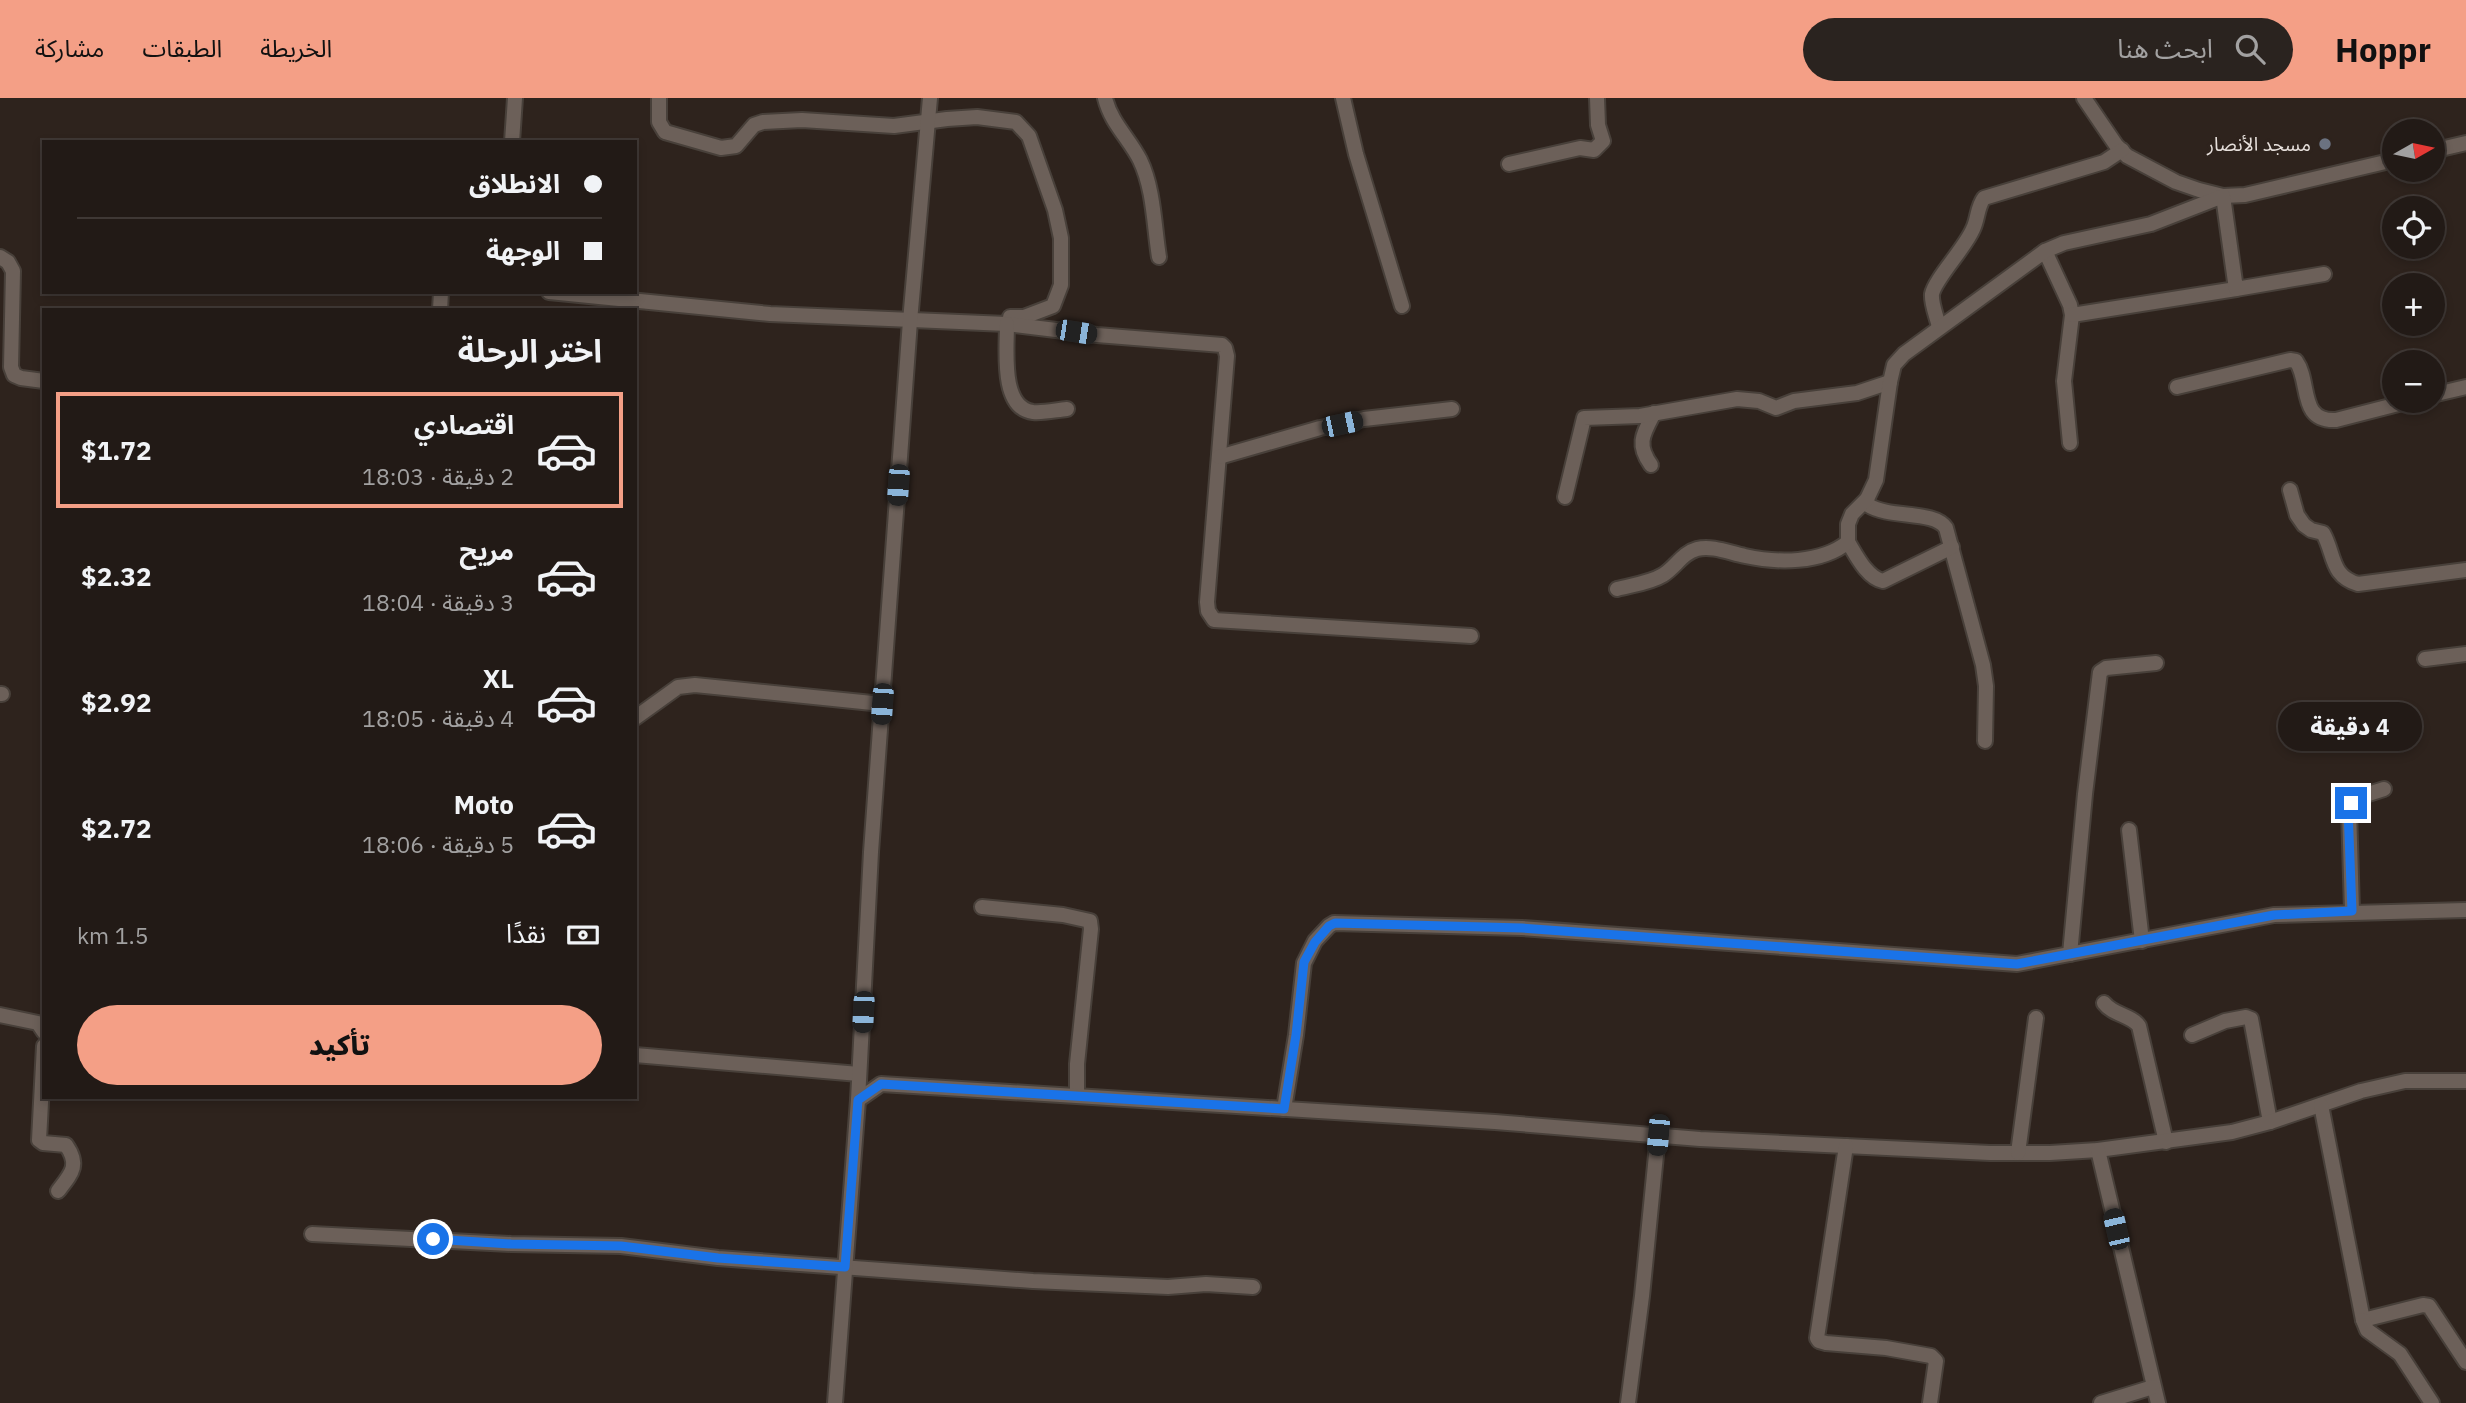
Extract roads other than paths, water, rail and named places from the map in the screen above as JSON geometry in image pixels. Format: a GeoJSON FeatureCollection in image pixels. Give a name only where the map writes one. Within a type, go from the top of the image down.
{"type":"FeatureCollection","features":[{"type":"Feature","properties":{"kind":"street"},"geometry":{"type":"LineString","coordinates":[[512,140],[515,98]]}},
{"type":"Feature","properties":{"kind":"street"},"geometry":{"type":"LineString","coordinates":[[659,98],[659,122],[665,132],[721,148],[736,146],[754,125],[763,122],[802,120],[894,126],[928,123],[947,118],[977,117],[1016,122],[1029,136],[1055,210],[1061,238],[1061,285],[1053,306],[1024,317],[910,318]]}},
{"type":"Feature","properties":{"kind":"street"},"geometry":{"type":"LineString","coordinates":[[835,1403],[860,1070],[871,852],[910,318],[930,98]]}},
{"type":"Feature","properties":{"kind":"street"},"geometry":{"type":"LineString","coordinates":[[1105,98],[1111,117],[1139,159],[1147,178],[1159,257]]}},
{"type":"Feature","properties":{"kind":"street"},"geometry":{"type":"LineString","coordinates":[[1343,98],[1356,155],[1402,306]]}},
{"type":"Feature","properties":{"kind":"street"},"geometry":{"type":"LineString","coordinates":[[1509,164],[1580,148],[1594,149],[1603,141],[1598,125],[1597,98]]}},
{"type":"Feature","properties":{"kind":"street"},"geometry":{"type":"LineString","coordinates":[[2084,98],[2127,156],[2176,182],[2223,196]]}},
{"type":"Feature","properties":{"kind":"street"},"geometry":{"type":"LineString","coordinates":[[2445,149],[2465,147]]}},
{"type":"Feature","properties":{"kind":"street"},"geometry":{"type":"LineString","coordinates":[[1940,327],[1932,295],[1974,228],[1980,202],[1984,198],[2104,162],[2122,150]]}},
{"type":"Feature","properties":{"kind":"street"},"geometry":{"type":"LineString","coordinates":[[1952,547],[1883,581],[1877,580],[1867,571],[1848,542],[1848,524],[1852,514],[1867,499],[1880,467],[1890,382],[1894,365],[1903,354],[2045,251],[2064,243],[2151,224],[2223,196],[2245,195],[2382,163]]}},
{"type":"Feature","properties":{"kind":"street"},"geometry":{"type":"LineString","coordinates":[[2223,196],[2235,289]]}},
{"type":"Feature","properties":{"kind":"street"},"geometry":{"type":"LineString","coordinates":[[2045,251],[2072,315],[2064,381],[2070,443]]}},
{"type":"Feature","properties":{"kind":"street"},"geometry":{"type":"LineString","coordinates":[[0,257],[8,262],[13,271],[11,367],[14,375],[42,381]]}},
{"type":"Feature","properties":{"kind":"street"},"geometry":{"type":"LineString","coordinates":[[2072,315],[2324,274]]}},
{"type":"Feature","properties":{"kind":"street"},"geometry":{"type":"LineString","coordinates":[[565,294],[770,314],[1007,324],[1097,335],[1222,345],[1227,356],[1207,602],[1208,611],[1214,620],[1471,636]]}},
{"type":"Feature","properties":{"kind":"street"},"geometry":{"type":"LineString","coordinates":[[564,308],[573,295]]}},
{"type":"Feature","properties":{"kind":"street"},"geometry":{"type":"LineString","coordinates":[[1007,324],[1011,396],[1019,407],[1033,412],[1067,410]]}},
{"type":"Feature","properties":{"kind":"street"},"geometry":{"type":"LineString","coordinates":[[2177,387],[2290,360],[2296,361],[2300,366],[2305,394],[2317,417],[2325,420],[2336,419],[2382,408]]}},
{"type":"Feature","properties":{"kind":"street"},"geometry":{"type":"LineString","coordinates":[[1565,497],[1584,418],[1640,416],[1737,400],[1759,401],[1776,408],[1794,401],[1857,393],[1890,382]]}},
{"type":"Feature","properties":{"kind":"street"},"geometry":{"type":"LineString","coordinates":[[2445,392],[2466,387]]}},
{"type":"Feature","properties":{"kind":"street"},"geometry":{"type":"LineString","coordinates":[[1219,457],[1279,438],[1364,419],[1451,409]]}},
{"type":"Feature","properties":{"kind":"street"},"geometry":{"type":"LineString","coordinates":[[1651,465],[1645,456],[1642,442],[1654,413]]}},
{"type":"Feature","properties":{"kind":"street"},"geometry":{"type":"LineString","coordinates":[[2290,490],[2297,515],[2311,530],[2323,533],[2340,575],[2350,582],[2358,584],[2466,570]]}},
{"type":"Feature","properties":{"kind":"street"},"geometry":{"type":"LineString","coordinates":[[1867,499],[1868,505],[1874,509],[1891,514],[1934,518],[1942,521],[1946,528],[1983,665],[1986,686],[1985,741]]}},
{"type":"Feature","properties":{"kind":"street"},"geometry":{"type":"LineString","coordinates":[[1617,589],[1662,576],[1682,556],[1698,549],[1715,548],[1746,556],[1785,561],[1820,556],[1848,542]]}},
{"type":"Feature","properties":{"kind":"street"},"geometry":{"type":"LineString","coordinates":[[2425,659],[2466,654]]}},
{"type":"Feature","properties":{"kind":"street"},"geometry":{"type":"LineString","coordinates":[[2070,954],[2100,672],[2106,668],[2156,663]]}},
{"type":"Feature","properties":{"kind":"street"},"geometry":{"type":"LineString","coordinates":[[637,717],[678,687],[695,685],[882,704]]}},
{"type":"Feature","properties":{"kind":"street"},"geometry":{"type":"LineString","coordinates":[[2352,911],[2348,809],[2356,798],[2384,789]]}},
{"type":"Feature","properties":{"kind":"street"},"geometry":{"type":"LineString","coordinates":[[2129,830],[2142,941]]}},
{"type":"Feature","properties":{"kind":"street"},"geometry":{"type":"LineString","coordinates":[[982,907],[1090,920],[1077,1064],[1077,1095]]}},
{"type":"Feature","properties":{"kind":"street"},"geometry":{"type":"LineString","coordinates":[[1284,1109],[1298,1023],[1304,962],[1315,942],[1335,923],[1563,931],[2017,964],[2274,915],[2352,911],[2466,911]]}},
{"type":"Feature","properties":{"kind":"street"},"geometry":{"type":"LineString","coordinates":[[2104,1003],[2109,1010],[2136,1021],[2139,1026],[2166,1142]]}},
{"type":"Feature","properties":{"kind":"street"},"geometry":{"type":"LineString","coordinates":[[0,1015],[38,1023],[42,1029]]}},
{"type":"Feature","properties":{"kind":"street"},"geometry":{"type":"LineString","coordinates":[[2192,1035],[2225,1021],[2246,1017],[2251,1019],[2270,1122]]}},
{"type":"Feature","properties":{"kind":"street"},"geometry":{"type":"LineString","coordinates":[[2018,1153],[2036,1018]]}},
{"type":"Feature","properties":{"kind":"street"},"geometry":{"type":"LineString","coordinates":[[637,1055],[860,1070],[881,1084],[1495,1122],[1658,1135],[2018,1153],[2098,1150],[2232,1132],[2361,1091],[2404,1081],[2466,1081]]}},
{"type":"Feature","properties":{"kind":"street"},"geometry":{"type":"LineString","coordinates":[[42,1071],[37,1134],[39,1140],[43,1143],[66,1145],[74,1162],[72,1173],[58,1191]]}},
{"type":"Feature","properties":{"kind":"street"},"geometry":{"type":"LineString","coordinates":[[858,1100],[881,1084]]}},
{"type":"Feature","properties":{"kind":"street"},"geometry":{"type":"LineString","coordinates":[[2321,1105],[2363,1320],[2367,1330],[2400,1354],[2432,1403]]}},
{"type":"Feature","properties":{"kind":"street"},"geometry":{"type":"LineString","coordinates":[[1628,1403],[1658,1135]]}},
{"type":"Feature","properties":{"kind":"street"},"geometry":{"type":"LineString","coordinates":[[1846,1146],[1817,1338],[1826,1343],[1886,1348],[1934,1358],[1936,1370],[1930,1403]]}},
{"type":"Feature","properties":{"kind":"street"},"geometry":{"type":"LineString","coordinates":[[2098,1150],[2158,1403]]}},
{"type":"Feature","properties":{"kind":"street"},"geometry":{"type":"LineString","coordinates":[[312,1234],[511,1244],[621,1246],[718,1258],[1033,1281],[1168,1287],[1206,1284],[1253,1287]]}},
{"type":"Feature","properties":{"kind":"street"},"geometry":{"type":"LineString","coordinates":[[2363,1320],[2423,1305],[2429,1306],[2466,1362]]}},
{"type":"Feature","properties":{"kind":"street"},"geometry":{"type":"LineString","coordinates":[[2101,1403],[2153,1387]]}},
{"type":"Feature","properties":{"kind":"place","name":"مسجد الأنصار"},"geometry":{"type":"Point","coordinates":[2325,144]}}]}
